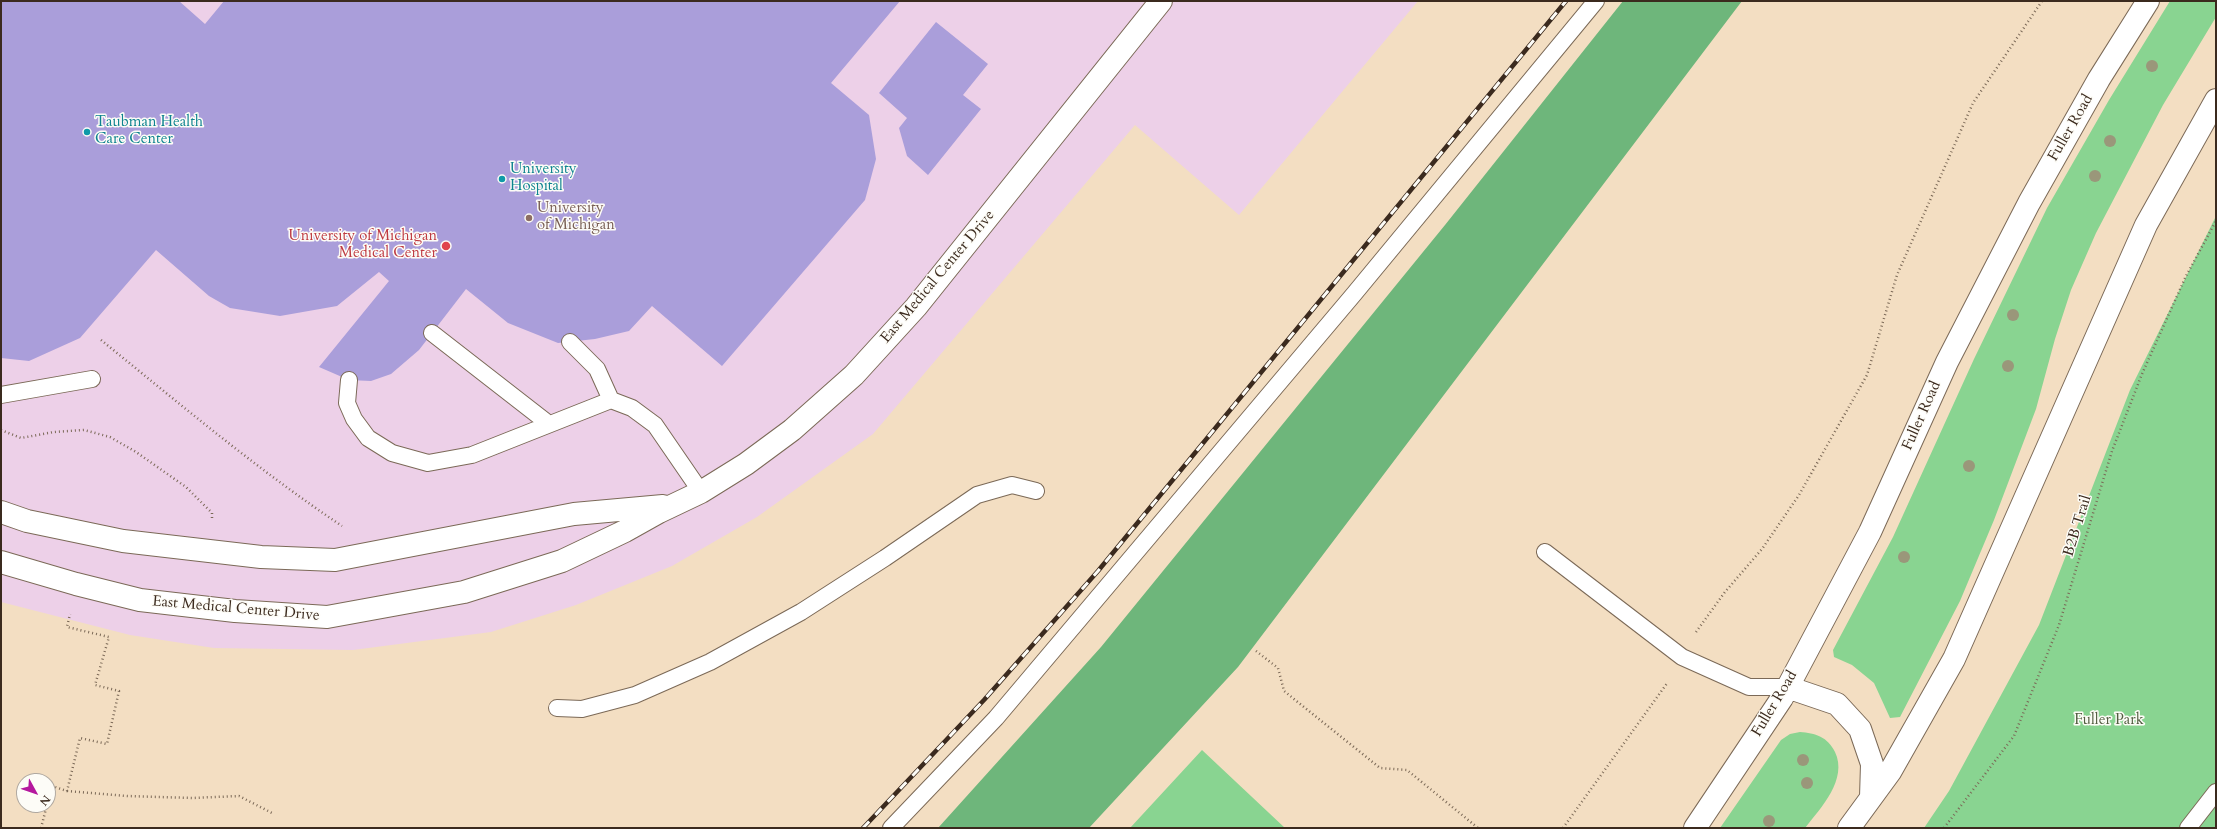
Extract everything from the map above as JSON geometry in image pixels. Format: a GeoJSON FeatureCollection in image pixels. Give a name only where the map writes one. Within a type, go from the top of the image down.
{"type":"FeatureCollection","features":[{"type":"Feature","properties":{"kind":"street","name":"East Medical Center Drive"},"geometry":{"type":"LineString","coordinates":[[1,562],[60,580],[140,600],[235,611],[328,617],[464,592],[562,560],[625,531],[672,505],[700,492],[746,464],[792,430],[854,375],[916,308],[1161,1]]}},
{"type":"Feature","properties":{"kind":"street","name":"Fuller Road"},"geometry":{"type":"LineString","coordinates":[[1694,828],[1777,705],[1787,687],[1870,532],[1947,362],[2029,203],[2099,79],[2148,1]]}},
{"type":"Feature","properties":{"kind":"street"},"geometry":{"type":"LineString","coordinates":[[1849,828],[1890,772],[1954,659],[2146,225],[2216,100]]}},
{"type":"Feature","properties":{"kind":"street","name":"East Medical Center Drive"},"geometry":{"type":"LineString","coordinates":[[1,512],[27,521],[123,541],[261,557],[335,560],[574,514],[672,505]]}},
{"type":"Feature","properties":{"kind":"street"},"geometry":{"type":"LineString","coordinates":[[1787,687],[1837,704],[1860,729],[1872,764],[1871,797]]}},
{"type":"Feature","properties":{"kind":"lane"},"geometry":{"type":"LineString","coordinates":[[891,828],[996,718],[1344,306],[1596,1]]}},
{"type":"Feature","properties":{"kind":"lane"},"geometry":{"type":"LineString","coordinates":[[432,333],[549,424]]}},
{"type":"Feature","properties":{"kind":"lane"},"geometry":{"type":"LineString","coordinates":[[570,342],[597,369],[611,400]]}},
{"type":"Feature","properties":{"kind":"lane"},"geometry":{"type":"LineString","coordinates":[[1,395],[92,379]]}},
{"type":"Feature","properties":{"kind":"lane"},"geometry":{"type":"LineString","coordinates":[[349,380],[347,403],[354,419],[368,438],[392,453],[428,463],[472,455],[611,400],[632,408],[655,425],[700,492]]}},
{"type":"Feature","properties":{"kind":"lane"},"geometry":{"type":"LineString","coordinates":[[557,708],[582,709],[634,695],[710,662],[801,612],[885,558],[977,495],[1012,485],[1036,491]]}},
{"type":"Feature","properties":{"kind":"lane"},"geometry":{"type":"LineString","coordinates":[[1545,552],[1682,657],[1749,687],[1787,687]]}},
{"type":"Feature","properties":{"kind":"lane"},"geometry":{"type":"LineString","coordinates":[[2188,828],[2216,792]]}},
{"type":"Feature","properties":{"kind":"path"},"geometry":{"type":"LineString","coordinates":[[1563,828],[1669,680],[1693,636],[1725,592],[1762,549],[1799,495],[1867,375],[1897,275],[1974,103],[2042,1]]}},
{"type":"Feature","properties":{"kind":"path","name":"B2B Trail"},"geometry":{"type":"LineString","coordinates":[[1944,828],[2014,736],[2059,625],[2112,451],[2139,381],[2186,276],[2216,221]]}},
{"type":"Feature","properties":{"kind":"path"},"geometry":{"type":"LineString","coordinates":[[101,340],[217,434],[308,503],[344,528]]}},
{"type":"Feature","properties":{"kind":"path"},"geometry":{"type":"LineString","coordinates":[[1,430],[21,438],[54,432],[84,430],[110,436],[136,452],[186,487],[212,513],[211,528]]}},
{"type":"Feature","properties":{"kind":"path"},"geometry":{"type":"LineString","coordinates":[[67,791],[80,738],[107,744],[119,691],[95,685],[109,637],[75,629]]}},
{"type":"Feature","properties":{"kind":"path"},"geometry":{"type":"LineString","coordinates":[[1256,651],[1278,668],[1284,691],[1380,768],[1407,770],[1478,828]]}},
{"type":"Feature","properties":{"kind":"path"},"geometry":{"type":"LineString","coordinates":[[56,787],[67,791],[134,796],[192,798],[239,796],[272,813]]}},
{"type":"Feature","properties":{"kind":"path"},"geometry":{"type":"LineString","coordinates":[[41,828],[45,813]]}},
{"type":"Feature","properties":{"kind":"shaded area","name":"University of Michigan"},"geometry":{"type":"Polygon","coordinates":[[[1,1],[1418,1],[1239,215],[1135,125],[873,434],[757,517],[672,566],[576,605],[491,632],[353,650],[214,648],[130,635],[1,602],[1,1]]]}},
{"type":"Feature","properties":{"kind":"green space"},"geometry":{"type":"Polygon","coordinates":[[[1623,1],[1742,1],[1238,667],[1089,828],[938,828],[1101,647],[1445,225],[1623,1]]]}},
{"type":"Feature","properties":{"kind":"green space"},"geometry":{"type":"Polygon","coordinates":[[[2170,1],[2216,1],[2216,17],[2163,105],[2096,233],[2071,290],[2055,339],[2036,409],[1994,520],[1960,601],[1900,717],[1890,718],[1874,683],[1852,665],[1834,657],[1833,650],[1893,537],[1974,359],[2047,208],[2109,100],[2170,1]]]}},
{"type":"Feature","properties":{"kind":"green space","name":"Fuller Park"},"geometry":{"type":"Polygon","coordinates":[[[2216,216],[2216,828],[1924,828],[1949,791],[2039,625],[2130,390],[2216,216]]]}},
{"type":"Feature","properties":{"kind":"green space"},"geometry":{"type":"Polygon","coordinates":[[[1800,732],[1811,733],[1825,739],[1835,752],[1838,762],[1838,772],[1831,793],[1805,828],[1720,828],[1781,740],[1790,734],[1800,732]]]}},
{"type":"Feature","properties":{"kind":"green space"},"geometry":{"type":"Polygon","coordinates":[[[1202,750],[1285,828],[1130,828],[1202,750]]]}},
{"type":"Feature","properties":{"kind":"building","name":"University Hospital"},"geometry":{"type":"Polygon","coordinates":[[[1,1],[179,1],[205,24],[224,1],[900,1],[831,83],[869,115],[876,159],[865,200],[722,366],[652,306],[629,331],[595,339],[558,343],[508,323],[466,289],[419,350],[391,374],[371,381],[349,380],[319,367],[389,281],[379,272],[337,306],[280,316],[230,308],[209,296],[156,250],[80,338],[29,361],[1,358],[1,1]]]}},
{"type":"Feature","properties":{"kind":"building"},"geometry":{"type":"Polygon","coordinates":[[[936,22],[988,64],[963,95],[981,109],[928,175],[907,156],[899,128],[907,118],[879,93],[936,22]]]}},
{"type":"Feature","properties":{"kind":"railway"},"geometry":{"type":"LineString","coordinates":[[863,828],[984,700],[1098,571],[1566,1]]}},
{"type":"Feature","properties":{"kind":"place","name":"Taubman Health Care Center"},"geometry":{"type":"Point","coordinates":[87,132]}},
{"type":"Feature","properties":{"kind":"place","name":"University Hospital"},"geometry":{"type":"Point","coordinates":[502,179]}},
{"type":"Feature","properties":{"kind":"place","name":"University of Michigan"},"geometry":{"type":"Point","coordinates":[529,218]}},
{"type":"Feature","properties":{"kind":"place","name":"University of Michigan Medical Center"},"geometry":{"type":"Point","coordinates":[446,246]}}]}
